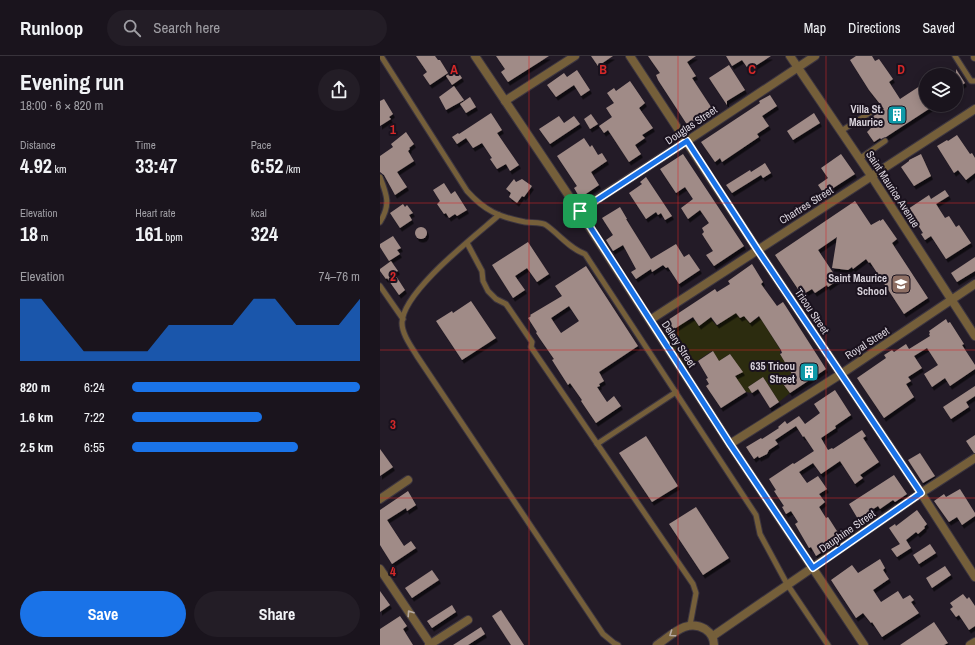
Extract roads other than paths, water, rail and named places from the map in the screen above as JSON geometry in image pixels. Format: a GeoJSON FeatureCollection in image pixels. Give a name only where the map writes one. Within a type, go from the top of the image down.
{"type":"FeatureCollection","features":[{"type":"Feature","properties":{"kind":"street","name":"Delery Street"},"geometry":{"type":"LineString","coordinates":[[475,56],[580,211],[730,444],[864,645]]}},
{"type":"Feature","properties":{"kind":"street"},"geometry":{"type":"LineString","coordinates":[[505,102],[575,56]]}},
{"type":"Feature","properties":{"kind":"street","name":"Tricou Street"},"geometry":{"type":"LineString","coordinates":[[630,56],[840,374],[921,493],[975,577]]}},
{"type":"Feature","properties":{"kind":"street","name":"Saint Maurice Avenue"},"geometry":{"type":"LineString","coordinates":[[790,56],[872,176],[975,336]]}},
{"type":"Feature","properties":{"kind":"street","name":"Douglas Street"},"geometry":{"type":"LineString","coordinates":[[580,211],[815,56]]}},
{"type":"Feature","properties":{"kind":"street","name":"Chartres Street"},"geometry":{"type":"LineString","coordinates":[[650,320],[757,249],[975,109]]}},
{"type":"Feature","properties":{"kind":"street","name":"Royal Street"},"geometry":{"type":"LineString","coordinates":[[730,444],[840,374],[975,284]]}},
{"type":"Feature","properties":{"kind":"street","name":"Dauphine Street"},"geometry":{"type":"LineString","coordinates":[[713,636],[921,493],[975,458]]}},
{"type":"Feature","properties":{"kind":"street"},"geometry":{"type":"LineString","coordinates":[[380,498],[408,480]]}},
{"type":"Feature","properties":{"kind":"street"},"geometry":{"type":"LineString","coordinates":[[380,569],[430,645],[468,620]]}},
{"type":"Feature","properties":{"kind":"street"},"geometry":{"type":"LineString","coordinates":[[657,645],[683,627],[690,625],[700,626],[709,631],[713,636],[714,645]]}},
{"type":"Feature","properties":{"kind":"street"},"geometry":{"type":"LineString","coordinates":[[970,645],[975,642]]}},
{"type":"Feature","properties":{"kind":"lane"},"geometry":{"type":"LineString","coordinates":[[381,56],[467,191],[478,203],[488,210],[509,219],[545,224],[576,250],[585,254],[756,515],[760,534],[788,584],[828,645]]}},
{"type":"Feature","properties":{"kind":"lane"},"geometry":{"type":"LineString","coordinates":[[955,56],[972,81],[975,81]]}},
{"type":"Feature","properties":{"kind":"lane"},"geometry":{"type":"LineString","coordinates":[[841,131],[870,112]]}},
{"type":"Feature","properties":{"kind":"lane"},"geometry":{"type":"LineString","coordinates":[[859,159],[885,141]]}},
{"type":"Feature","properties":{"kind":"lane"},"geometry":{"type":"LineString","coordinates":[[380,177],[387,194],[388,203],[385,215],[380,222]]}},
{"type":"Feature","properties":{"kind":"lane"},"geometry":{"type":"LineString","coordinates":[[499,215],[437,269],[413,296],[402,319],[404,333],[417,356],[603,634],[618,645]]}},
{"type":"Feature","properties":{"kind":"lane"},"geometry":{"type":"LineString","coordinates":[[467,243],[482,271],[483,281],[488,291],[496,299],[506,304],[532,342],[531,347],[693,584],[696,594],[690,625]]}},
{"type":"Feature","properties":{"kind":"lane"},"geometry":{"type":"LineString","coordinates":[[380,286],[402,319]]}},
{"type":"Feature","properties":{"kind":"lane"},"geometry":{"type":"LineString","coordinates":[[597,444],[676,392]]}},
{"type":"Feature","properties":{"kind":"place","name":"Villa St. Maurice"},"geometry":{"type":"Point","coordinates":[897,115]}},
{"type":"Feature","properties":{"kind":"place","name":"Saint Maurice School"},"geometry":{"type":"Point","coordinates":[901,284]}},
{"type":"Feature","properties":{"kind":"place","name":"635 Tricou Street"},"geometry":{"type":"Point","coordinates":[809,372]}}]}
